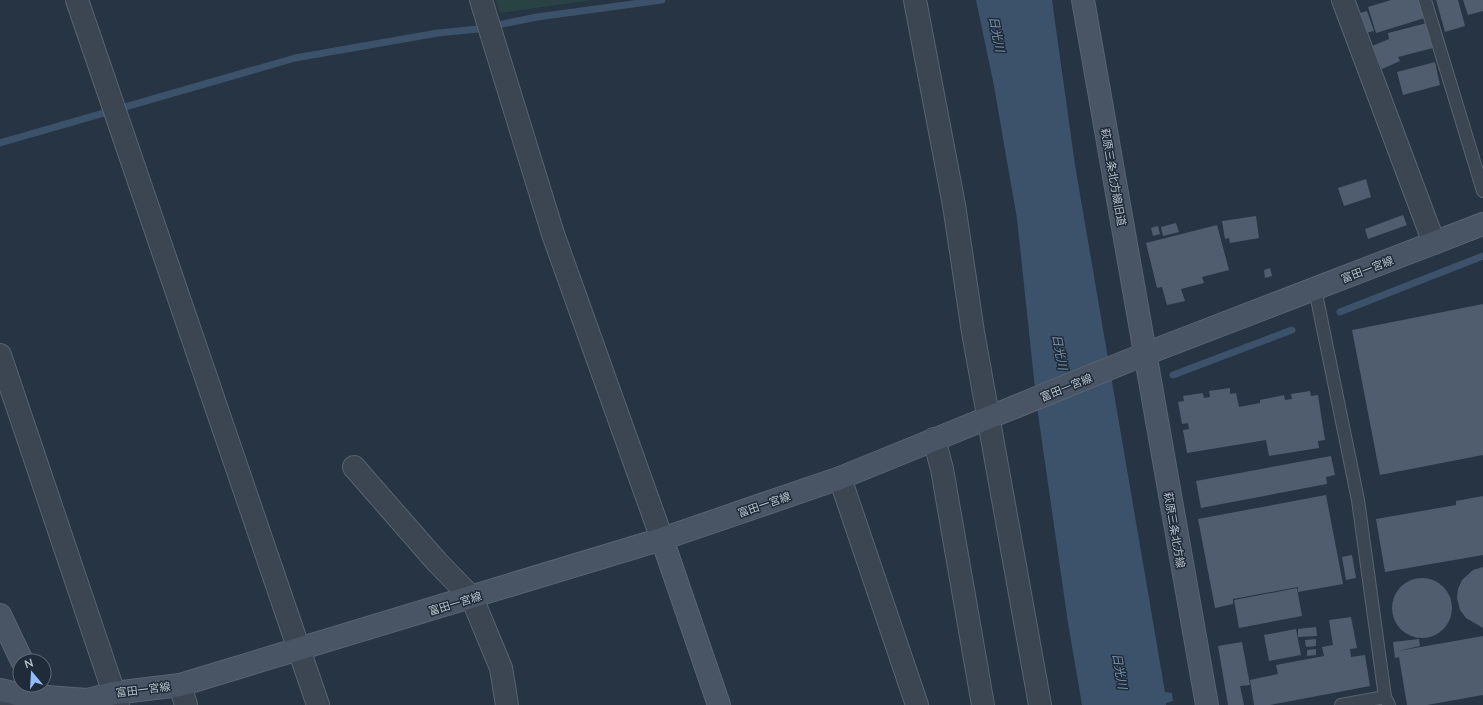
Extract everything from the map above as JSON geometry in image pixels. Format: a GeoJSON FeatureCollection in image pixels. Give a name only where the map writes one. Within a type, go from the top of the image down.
{"type":"FeatureCollection","features":[{"type":"Feature","properties":{"kind":"main road","name":"萩原三条北方線旧道"},"geometry":{"type":"LineString","coordinates":[[1083,0],[1140,357]]}},
{"type":"Feature","properties":{"kind":"main road","name":"富田一宮線"},"geometry":{"type":"LineString","coordinates":[[0,690],[25,697],[87,700],[183,695],[300,649],[472,598],[662,539],[840,478],[1140,357],[1483,224]]}},
{"type":"Feature","properties":{"kind":"main road","name":"萩原三条北方線"},"geometry":{"type":"LineString","coordinates":[[1140,357],[1207,705]]}},
{"type":"Feature","properties":{"kind":"main road"},"geometry":{"type":"LineString","coordinates":[[662,539],[719,705]]}},
{"type":"Feature","properties":{"kind":"main road"},"geometry":{"type":"LineString","coordinates":[[0,615],[18,653]]}},
{"type":"Feature","properties":{"kind":"street"},"geometry":{"type":"LineString","coordinates":[[77,0],[119,119],[318,705]]}},
{"type":"Feature","properties":{"kind":"street"},"geometry":{"type":"LineString","coordinates":[[915,0],[954,205],[997,414],[1040,705]]}},
{"type":"Feature","properties":{"kind":"street"},"geometry":{"type":"LineString","coordinates":[[1343,0],[1434,243]]}},
{"type":"Feature","properties":{"kind":"street"},"geometry":{"type":"LineString","coordinates":[[482,5],[553,234],[662,539]]}},
{"type":"Feature","properties":{"kind":"street"},"geometry":{"type":"LineString","coordinates":[[0,355],[116,699]]}},
{"type":"Feature","properties":{"kind":"street"},"geometry":{"type":"LineString","coordinates":[[934,439],[942,469],[983,705]]}},
{"type":"Feature","properties":{"kind":"street"},"geometry":{"type":"LineString","coordinates":[[354,467],[472,598],[500,668],[507,705]]}},
{"type":"Feature","properties":{"kind":"street"},"geometry":{"type":"LineString","coordinates":[[840,478],[917,705]]}},
{"type":"Feature","properties":{"kind":"lane"},"geometry":{"type":"LineString","coordinates":[[1425,0],[1483,191]]}},
{"type":"Feature","properties":{"kind":"lane"},"geometry":{"type":"LineString","coordinates":[[1315,289],[1358,500],[1387,701],[1341,705]]}},
{"type":"Feature","properties":{"kind":"green space"},"geometry":{"type":"Polygon","coordinates":[[[496,0],[593,0],[500,13],[496,0]]]}},
{"type":"Feature","properties":{"kind":"water","name":"日光川"},"geometry":{"type":"Polygon","coordinates":[[[976,0],[1052,0],[1075,165],[1165,692],[1172,693],[1173,701],[1166,703],[1166,705],[1082,705],[1068,623],[1037,407],[1017,219],[994,86],[976,0]]]}},
{"type":"Feature","properties":{"kind":"building"},"geometry":{"type":"Polygon","coordinates":[[[1391,0],[1419,0],[1425,18],[1376,33],[1368,7],[1391,0]]]}},
{"type":"Feature","properties":{"kind":"building"},"geometry":{"type":"Polygon","coordinates":[[[1436,0],[1458,0],[1465,26],[1445,32],[1436,0]]]}},
{"type":"Feature","properties":{"kind":"building"},"geometry":{"type":"Polygon","coordinates":[[[1463,0],[1483,0],[1483,11],[1468,15],[1463,0]]]}},
{"type":"Feature","properties":{"kind":"building"},"geometry":{"type":"Polygon","coordinates":[[[1367,11],[1374,31],[1366,33],[1360,13],[1367,11]]]}},
{"type":"Feature","properties":{"kind":"building"},"geometry":{"type":"Polygon","coordinates":[[[1427,23],[1433,48],[1398,57],[1400,61],[1382,69],[1372,46],[1389,39],[1388,33],[1427,23]]]}},
{"type":"Feature","properties":{"kind":"building"},"geometry":{"type":"Polygon","coordinates":[[[1435,62],[1440,85],[1403,95],[1397,72],[1435,62]]]}},
{"type":"Feature","properties":{"kind":"building"},"geometry":{"type":"Polygon","coordinates":[[[1366,179],[1371,197],[1344,206],[1338,188],[1366,179]]]}},
{"type":"Feature","properties":{"kind":"building"},"geometry":{"type":"Polygon","coordinates":[[[1403,215],[1407,225],[1368,239],[1365,229],[1403,215]]]}},
{"type":"Feature","properties":{"kind":"building"},"geometry":{"type":"Polygon","coordinates":[[[1256,216],[1259,238],[1230,243],[1229,238],[1225,239],[1222,221],[1256,216]]]}},
{"type":"Feature","properties":{"kind":"building"},"geometry":{"type":"Polygon","coordinates":[[[1176,223],[1179,232],[1163,236],[1161,227],[1176,223]]]}},
{"type":"Feature","properties":{"kind":"building"},"geometry":{"type":"Polygon","coordinates":[[[1217,225],[1229,270],[1202,277],[1204,283],[1181,289],[1185,301],[1167,305],[1162,287],[1157,288],[1146,243],[1217,225]]]}},
{"type":"Feature","properties":{"kind":"building"},"geometry":{"type":"Polygon","coordinates":[[[1158,226],[1160,234],[1153,236],[1151,228],[1158,226]]]}},
{"type":"Feature","properties":{"kind":"building"},"geometry":{"type":"Polygon","coordinates":[[[1270,268],[1272,276],[1265,278],[1264,270],[1270,268]]]}},
{"type":"Feature","properties":{"kind":"building"},"geometry":{"type":"Polygon","coordinates":[[[1483,304],[1483,455],[1380,475],[1352,330],[1483,304]]]}},
{"type":"Feature","properties":{"kind":"building"},"geometry":{"type":"Polygon","coordinates":[[[1230,388],[1230,394],[1236,393],[1239,407],[1260,403],[1260,400],[1284,395],[1285,400],[1292,399],[1291,394],[1310,391],[1311,396],[1318,395],[1325,440],[1318,441],[1319,448],[1269,456],[1266,440],[1187,453],[1183,430],[1189,429],[1188,423],[1182,424],[1178,402],[1184,401],[1183,396],[1203,393],[1204,398],[1210,397],[1209,391],[1230,388]]]}},
{"type":"Feature","properties":{"kind":"building"},"geometry":{"type":"Polygon","coordinates":[[[1331,456],[1335,475],[1326,477],[1327,484],[1201,508],[1196,481],[1331,456]]]}},
{"type":"Feature","properties":{"kind":"building"},"geometry":{"type":"Polygon","coordinates":[[[1326,495],[1343,584],[1298,592],[1298,587],[1233,599],[1233,604],[1215,608],[1198,519],[1326,495]]]}},
{"type":"Feature","properties":{"kind":"building"},"geometry":{"type":"Polygon","coordinates":[[[1483,496],[1483,555],[1385,572],[1376,519],[1456,505],[1456,501],[1483,496]]]}},
{"type":"Feature","properties":{"kind":"building"},"geometry":{"type":"Polygon","coordinates":[[[1352,555],[1356,578],[1346,580],[1342,557],[1352,555]]]}},
{"type":"Feature","properties":{"kind":"building"},"geometry":{"type":"Polygon","coordinates":[[[1483,567],[1483,628],[1466,618],[1460,610],[1457,598],[1458,589],[1462,580],[1473,570],[1483,567]]]}},
{"type":"Feature","properties":{"kind":"building"},"geometry":{"type":"Polygon","coordinates":[[[1416,578],[1428,578],[1439,583],[1447,591],[1452,602],[1450,620],[1439,633],[1428,638],[1416,638],[1405,633],[1397,625],[1392,614],[1392,602],[1397,591],[1405,583],[1416,578]]]}},
{"type":"Feature","properties":{"kind":"building"},"geometry":{"type":"Polygon","coordinates":[[[1297,588],[1302,616],[1239,628],[1234,600],[1297,588]]]}},
{"type":"Feature","properties":{"kind":"building"},"geometry":{"type":"Polygon","coordinates":[[[1351,617],[1357,648],[1350,649],[1351,657],[1365,655],[1370,686],[1270,705],[1254,705],[1250,680],[1278,674],[1276,665],[1324,656],[1322,647],[1333,645],[1329,620],[1351,617]]]}},
{"type":"Feature","properties":{"kind":"building"},"geometry":{"type":"Polygon","coordinates":[[[1316,627],[1317,636],[1298,637],[1298,629],[1316,627]]]}},
{"type":"Feature","properties":{"kind":"building"},"geometry":{"type":"Polygon","coordinates":[[[1296,629],[1301,655],[1269,661],[1264,635],[1296,629]]]}},
{"type":"Feature","properties":{"kind":"building"},"geometry":{"type":"Polygon","coordinates":[[[1483,636],[1483,695],[1427,705],[1407,705],[1399,657],[1395,658],[1393,642],[1419,639],[1420,646],[1398,651],[1483,636]]]}},
{"type":"Feature","properties":{"kind":"building"},"geometry":{"type":"Polygon","coordinates":[[[1316,639],[1316,646],[1306,647],[1305,640],[1316,639]]]}},
{"type":"Feature","properties":{"kind":"building"},"geometry":{"type":"Polygon","coordinates":[[[1242,642],[1250,685],[1240,686],[1244,705],[1228,705],[1218,646],[1242,642]]]}},
{"type":"Feature","properties":{"kind":"building"},"geometry":{"type":"Polygon","coordinates":[[[1316,649],[1316,655],[1307,656],[1307,650],[1316,649]]]}},
{"type":"Feature","properties":{"kind":"waterway"},"geometry":{"type":"LineString","coordinates":[[0,143],[295,58],[438,33],[478,29],[537,17],[662,0]]}},
{"type":"Feature","properties":{"kind":"waterway"},"geometry":{"type":"LineString","coordinates":[[1340,312],[1483,256]]}},
{"type":"Feature","properties":{"kind":"waterway"},"geometry":{"type":"LineString","coordinates":[[1173,375],[1292,330]]}}]}
